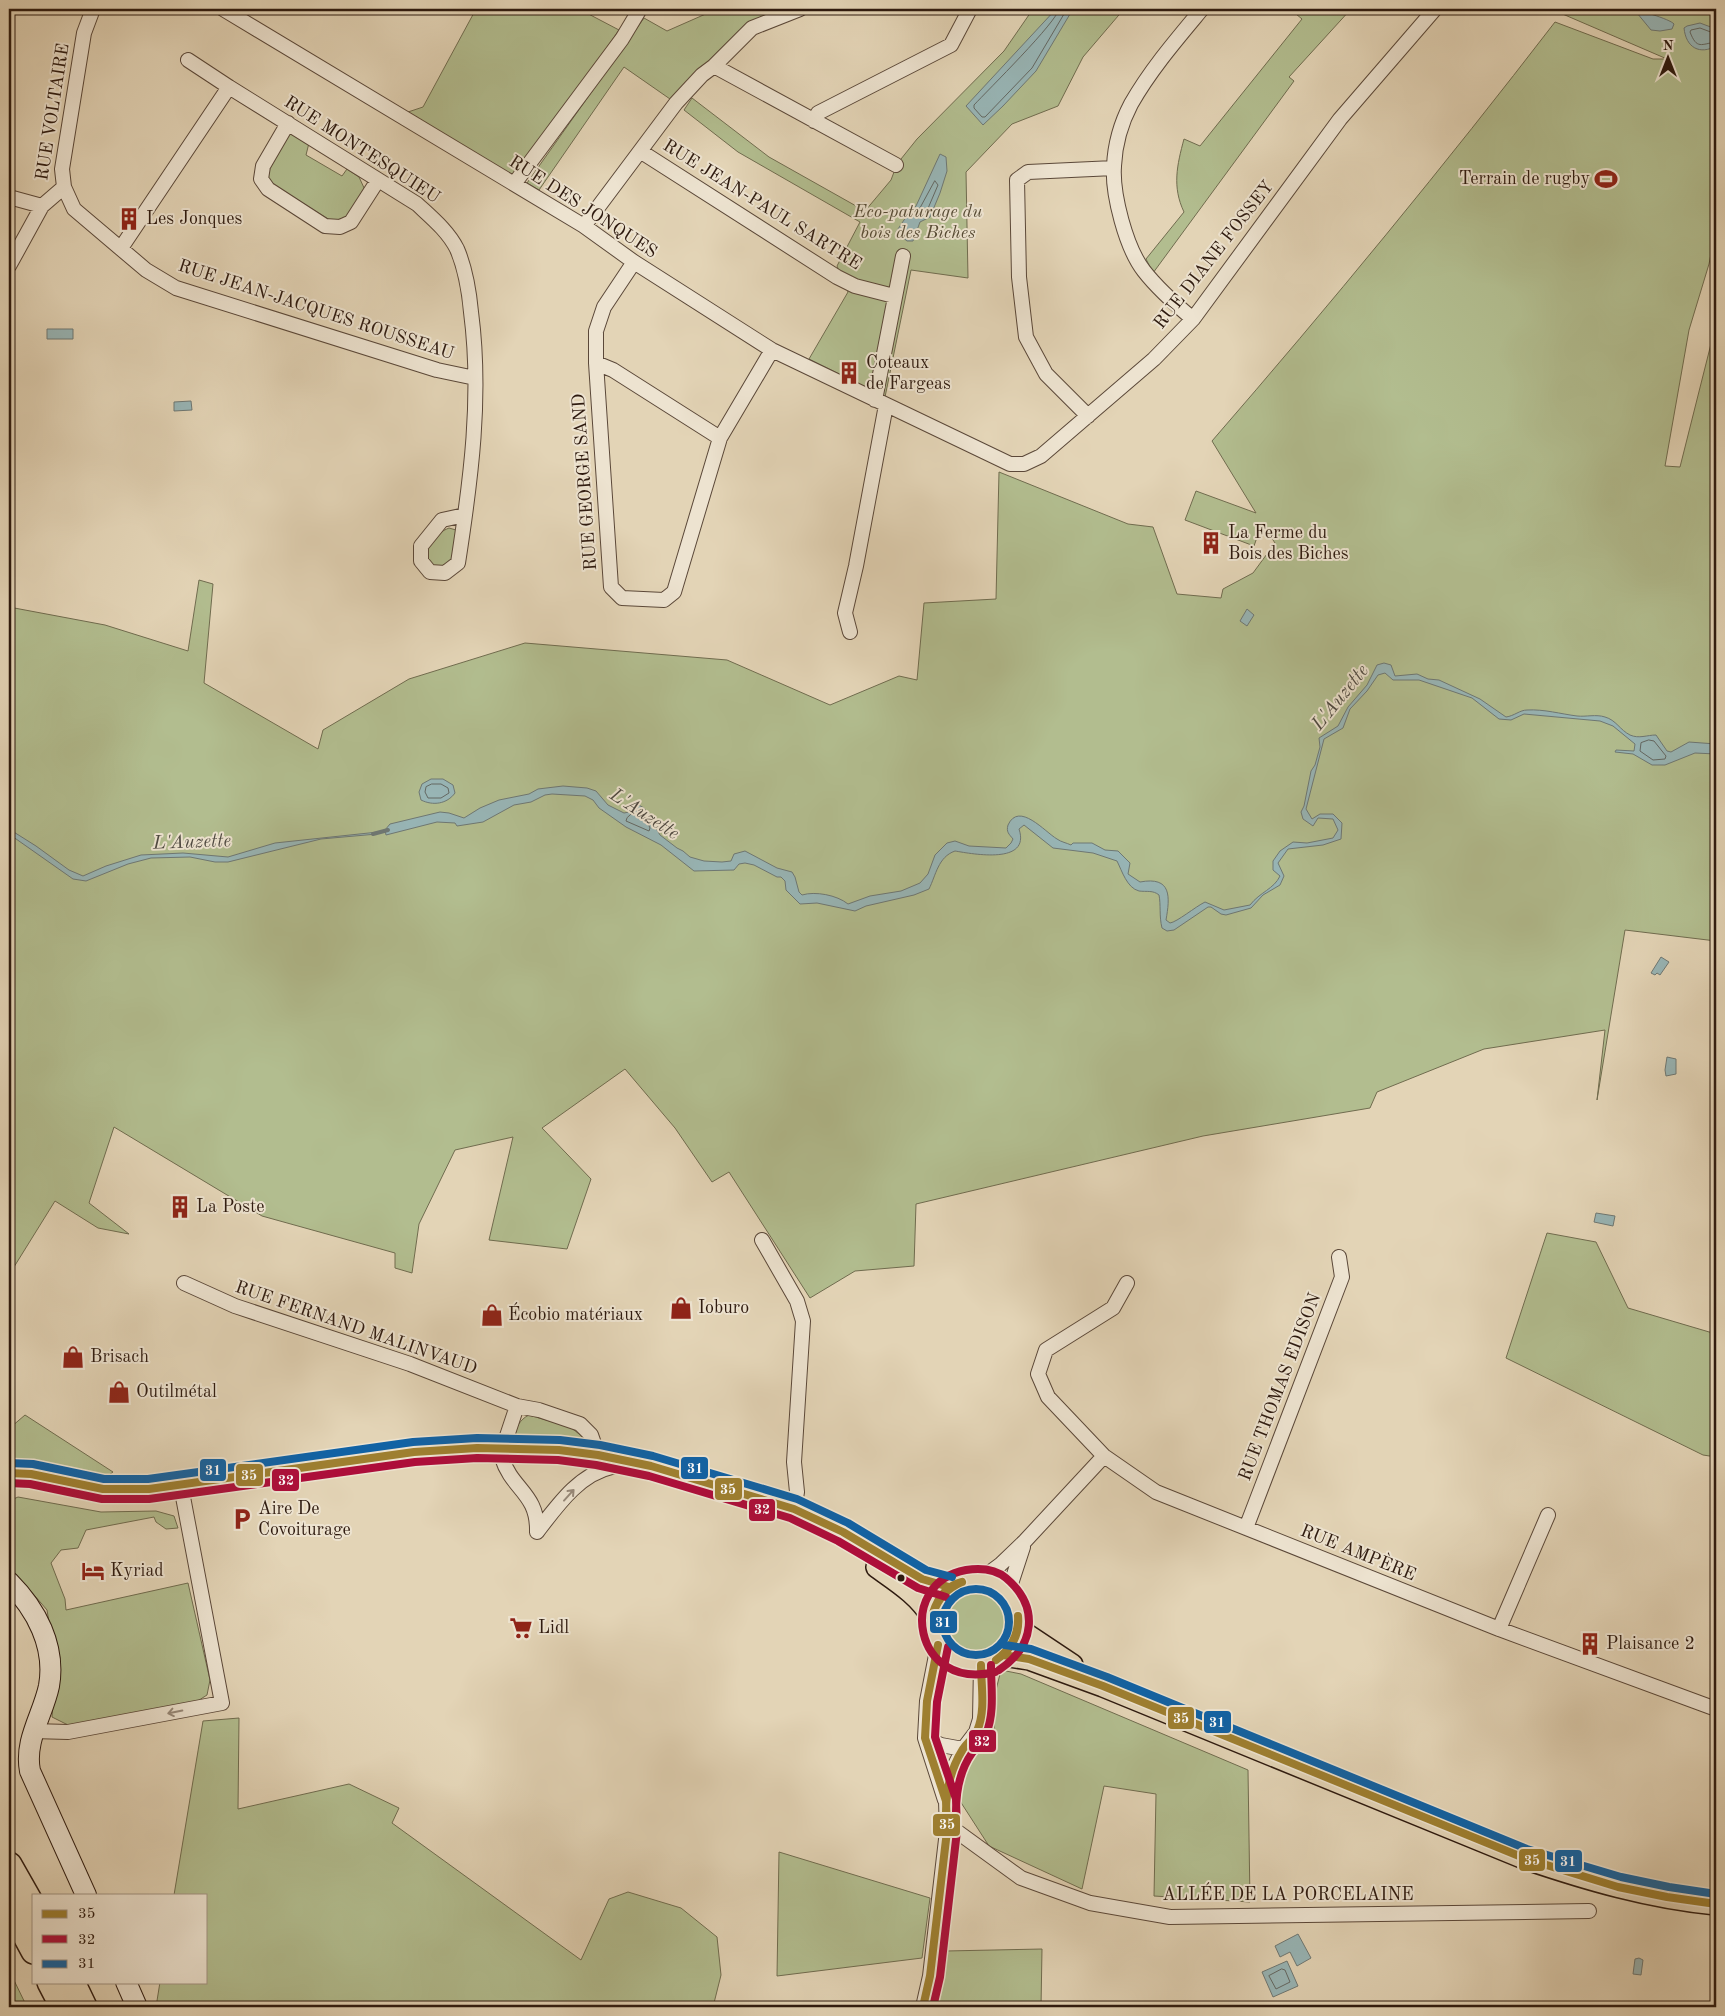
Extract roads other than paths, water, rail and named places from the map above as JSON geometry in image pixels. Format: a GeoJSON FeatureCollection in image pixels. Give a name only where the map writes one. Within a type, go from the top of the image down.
{"type":"FeatureCollection","features":[{"type":"Feature","properties":{"kind":"highway"},"geometry":{"type":"LineString","coordinates":[[9,1865],[32,1905]]}},
{"type":"Feature","properties":{"kind":"highway"},"geometry":{"type":"LineString","coordinates":[[9,1905],[32,1947]]}},
{"type":"Feature","properties":{"kind":"highway"},"geometry":{"type":"LineString","coordinates":[[51,1984],[63,2007]]}},
{"type":"Feature","properties":{"kind":"highway"},"geometry":{"type":"LineString","coordinates":[[73,1984],[84,2007]]}},
{"type":"Feature","properties":{"kind":"main road"},"geometry":{"type":"LineString","coordinates":[[9,1473],[31,1474],[103,1489],[149,1489],[414,1452],[502,1453],[559,1460],[605,1461],[651,1466],[794,1509],[843,1532],[922,1579],[949,1587]]}},
{"type":"Feature","properties":{"kind":"main road"},"geometry":{"type":"LineString","coordinates":[[9,1488],[28,1486],[110,1501],[183,1497],[296,1479],[464,1460],[502,1453]]}},
{"type":"Feature","properties":{"kind":"main road"},"geometry":{"type":"LineString","coordinates":[[605,1461],[761,1507],[823,1533],[866,1559],[911,1591],[932,1617]]}},
{"type":"Feature","properties":{"kind":"main road"},"geometry":{"type":"LineString","coordinates":[[981,1579],[1000,1586],[1008,1593],[1015,1604],[1018,1616],[1018,1629],[1013,1643],[1003,1655],[993,1662],[969,1665],[957,1661],[946,1654],[938,1645],[932,1632],[932,1617],[941,1595],[949,1587],[959,1582],[981,1579]]}},
{"type":"Feature","properties":{"kind":"main road"},"geometry":{"type":"LineString","coordinates":[[1018,1629],[1103,1686]]}},
{"type":"Feature","properties":{"kind":"main road"},"geometry":{"type":"LineString","coordinates":[[1003,1655],[1029,1659],[1103,1686],[1524,1858],[1588,1879],[1663,1896],[1716,1904]]}},
{"type":"Feature","properties":{"kind":"street","name":"RUE VOLTAIRE"},"geometry":{"type":"LineString","coordinates":[[9,266],[42,206],[64,187],[62,169],[82,43],[93,9]]}},
{"type":"Feature","properties":{"kind":"street","name":"RUE DES JONQUES"},"geometry":{"type":"LineString","coordinates":[[223,9],[584,226],[634,262],[772,350],[930,425]]}},
{"type":"Feature","properties":{"kind":"street"},"geometry":{"type":"LineString","coordinates":[[514,184],[622,39],[640,9]]}},
{"type":"Feature","properties":{"kind":"street"},"geometry":{"type":"LineString","coordinates":[[584,226],[676,103],[702,75],[714,66],[752,28],[800,9]]}},
{"type":"Feature","properties":{"kind":"street"},"geometry":{"type":"LineString","coordinates":[[814,121],[818,113],[951,45],[970,9]]}},
{"type":"Feature","properties":{"kind":"street"},"geometry":{"type":"LineString","coordinates":[[1193,319],[1163,293],[1141,266],[1123,230],[1114,168],[1118,136],[1130,106],[1153,68],[1202,9]]}},
{"type":"Feature","properties":{"kind":"street","name":"RUE DIANE FOSSEY"},"geometry":{"type":"LineString","coordinates":[[930,425],[1010,464],[1024,464],[1041,456],[1154,359],[1193,319],[1340,119],[1435,9]]}},
{"type":"Feature","properties":{"kind":"street","name":"RUE MONTESQUIEU"},"geometry":{"type":"LineString","coordinates":[[188,60],[417,204],[441,226],[456,247],[466,272],[475,337],[476,424],[471,478],[465,515]]}},
{"type":"Feature","properties":{"kind":"street"},"geometry":{"type":"LineString","coordinates":[[714,66],[896,165]]}},
{"type":"Feature","properties":{"kind":"street"},"geometry":{"type":"LineString","coordinates":[[121,248],[229,87]]}},
{"type":"Feature","properties":{"kind":"street"},"geometry":{"type":"LineString","coordinates":[[288,123],[263,166],[261,179],[268,189],[325,226],[340,227],[350,222],[378,180]]}},
{"type":"Feature","properties":{"kind":"street","name":"RUE JEAN-PAUL SARTRE"},"geometry":{"type":"LineString","coordinates":[[640,151],[837,277],[855,286],[894,296]]}},
{"type":"Feature","properties":{"kind":"street"},"geometry":{"type":"LineString","coordinates":[[1088,416],[1046,374],[1026,336],[1018,277],[1017,180],[1028,172],[1114,168]]}},
{"type":"Feature","properties":{"kind":"street","name":"RUE JEAN-JACQUES ROUSSEAU"},"geometry":{"type":"LineString","coordinates":[[64,187],[74,209],[146,270],[176,288],[437,370],[475,378]]}},
{"type":"Feature","properties":{"kind":"street"},"geometry":{"type":"LineString","coordinates":[[9,197],[42,206]]}},
{"type":"Feature","properties":{"kind":"street"},"geometry":{"type":"LineString","coordinates":[[850,632],[845,613],[856,566],[880,402],[879,386],[894,296],[903,256]]}},
{"type":"Feature","properties":{"kind":"street","name":"RUE GEORGE SAND"},"geometry":{"type":"LineString","coordinates":[[634,262],[604,307],[596,331],[596,363],[611,587],[622,598],[664,600],[674,592],[720,438],[772,350]]}},
{"type":"Feature","properties":{"kind":"street"},"geometry":{"type":"LineString","coordinates":[[596,363],[613,370],[720,438]]}},
{"type":"Feature","properties":{"kind":"street"},"geometry":{"type":"LineString","coordinates":[[762,1240],[797,1301],[803,1322],[794,1462],[798,1492],[794,1509]]}},
{"type":"Feature","properties":{"kind":"street","name":"RUE THOMAS EDISON"},"geometry":{"type":"LineString","coordinates":[[1246,1528],[1342,1277],[1339,1257]]}},
{"type":"Feature","properties":{"kind":"street","name":"RUE FERNAND MALINVAUD"},"geometry":{"type":"LineString","coordinates":[[184,1283],[235,1306],[410,1364],[517,1406],[539,1410],[580,1424],[590,1436],[605,1461]]}},
{"type":"Feature","properties":{"kind":"street","name":"RUE AMPÈRE"},"geometry":{"type":"LineString","coordinates":[[1127,1283],[1113,1308],[1046,1350],[1038,1374],[1048,1396],[1104,1456],[1156,1492],[1499,1629],[1716,1709]]}},
{"type":"Feature","properties":{"kind":"street"},"geometry":{"type":"LineString","coordinates":[[517,1406],[502,1453],[506,1471],[533,1504],[538,1520],[537,1532],[573,1489],[605,1461]]}},
{"type":"Feature","properties":{"kind":"street"},"geometry":{"type":"LineString","coordinates":[[981,1579],[1000,1565],[1024,1541],[1104,1456]]}},
{"type":"Feature","properties":{"kind":"street"},"geometry":{"type":"LineString","coordinates":[[33,1731],[68,1732],[222,1703],[183,1497]]}},
{"type":"Feature","properties":{"kind":"street"},"geometry":{"type":"LineString","coordinates":[[1499,1629],[1548,1515]]}},
{"type":"Feature","properties":{"kind":"street"},"geometry":{"type":"LineString","coordinates":[[1008,1593],[1024,1541]]}},
{"type":"Feature","properties":{"kind":"street"},"geometry":{"type":"LineString","coordinates":[[10,1585],[42,1626],[49,1652],[49,1685],[33,1731],[28,1758],[30,1771],[86,1894]]}},
{"type":"Feature","properties":{"kind":"street"},"geometry":{"type":"LineString","coordinates":[[923,2007],[930,1976],[948,1830],[946,1801],[925,1738],[927,1701],[938,1645]]}},
{"type":"Feature","properties":{"kind":"street"},"geometry":{"type":"LineString","coordinates":[[946,1801],[953,1769],[963,1749],[976,1732],[980,1719],[981,1665]]}},
{"type":"Feature","properties":{"kind":"street"},"geometry":{"type":"LineString","coordinates":[[925,1738],[941,1745],[963,1749]]}},
{"type":"Feature","properties":{"kind":"street","name":"ALLÉE DE LA PORCELAINE"},"geometry":{"type":"LineString","coordinates":[[948,1830],[959,1833],[1021,1878],[1090,1903],[1170,1917],[1589,1912]]}},
{"type":"Feature","properties":{"kind":"street"},"geometry":{"type":"LineString","coordinates":[[127,1984],[138,2007]]}},
{"type":"Feature","properties":{"kind":"water"},"geometry":{"type":"Polygon","coordinates":[[[1056,9],[1073,9],[1036,71],[983,125],[966,106],[1056,9]]]}},
{"type":"Feature","properties":{"kind":"water"},"geometry":{"type":"Polygon","coordinates":[[[1629,9],[1653,15],[1674,24],[1672,29],[1651,30],[1637,13],[1629,9]]]}},
{"type":"Feature","properties":{"kind":"water"},"geometry":{"type":"Polygon","coordinates":[[[1700,23],[1716,29],[1716,46],[1710,49],[1699,50],[1688,41],[1684,28],[1700,23]]]}},
{"type":"Feature","properties":{"kind":"water"},"geometry":{"type":"Polygon","coordinates":[[[940,154],[946,157],[947,171],[940,193],[930,217],[920,222],[913,241],[907,241],[896,232],[916,206],[940,154]]]}},
{"type":"Feature","properties":{"kind":"water"},"geometry":{"type":"Polygon","coordinates":[[[47,329],[73,329],[73,339],[47,339],[47,329]]]}},
{"type":"Feature","properties":{"kind":"water"},"geometry":{"type":"Polygon","coordinates":[[[191,401],[192,410],[174,411],[174,402],[191,401]]]}},
{"type":"Feature","properties":{"kind":"water"},"geometry":{"type":"Polygon","coordinates":[[[1247,609],[1254,615],[1247,626],[1240,621],[1247,609]]]}},
{"type":"Feature","properties":{"kind":"water"},"geometry":{"type":"Polygon","coordinates":[[[1384,663],[1391,665],[1395,676],[1417,674],[1428,679],[1439,680],[1480,699],[1506,717],[1524,710],[1577,716],[1602,716],[1612,720],[1630,735],[1640,737],[1656,735],[1667,751],[1671,752],[1689,742],[1716,744],[1716,754],[1695,753],[1665,765],[1652,765],[1633,754],[1615,752],[1616,750],[1634,751],[1635,744],[1613,726],[1600,721],[1524,714],[1511,720],[1499,719],[1472,698],[1419,680],[1393,680],[1385,673],[1378,675],[1367,691],[1350,709],[1343,728],[1324,739],[1306,809],[1312,819],[1320,814],[1333,814],[1342,823],[1341,839],[1323,845],[1288,849],[1278,863],[1284,876],[1280,885],[1263,895],[1251,908],[1226,915],[1208,907],[1174,930],[1167,931],[1162,928],[1159,895],[1152,892],[1139,891],[1131,886],[1125,879],[1117,861],[1093,853],[1053,848],[1024,825],[1019,829],[1020,840],[1017,848],[1009,853],[986,855],[955,851],[941,862],[929,889],[914,895],[866,906],[855,911],[817,903],[800,904],[786,890],[785,881],[781,877],[777,877],[754,865],[739,864],[734,870],[694,871],[661,845],[626,827],[599,808],[593,800],[585,796],[545,795],[531,802],[514,805],[483,822],[457,826],[455,823],[437,822],[386,835],[385,830],[390,824],[440,812],[464,818],[480,808],[499,800],[529,794],[538,789],[563,786],[587,788],[596,791],[608,805],[624,813],[629,812],[637,804],[644,808],[660,835],[690,857],[704,861],[722,862],[731,861],[734,854],[745,851],[777,868],[792,872],[799,892],[802,895],[813,893],[826,895],[838,898],[848,904],[870,896],[901,891],[920,883],[928,874],[935,855],[947,843],[955,841],[969,846],[1006,848],[1013,839],[1007,827],[1013,818],[1019,816],[1032,820],[1059,840],[1071,845],[1073,843],[1092,843],[1105,850],[1118,851],[1130,863],[1128,874],[1140,882],[1158,882],[1163,885],[1168,896],[1166,920],[1170,923],[1205,902],[1224,910],[1250,905],[1274,884],[1280,876],[1273,870],[1273,861],[1280,851],[1293,842],[1307,843],[1333,838],[1338,830],[1333,819],[1318,818],[1313,826],[1303,819],[1301,812],[1311,771],[1315,765],[1320,747],[1319,738],[1338,726],[1348,707],[1367,685],[1377,665],[1384,663]]]}},
{"type":"Feature","properties":{"kind":"water"},"geometry":{"type":"Polygon","coordinates":[[[431,779],[443,779],[453,785],[455,793],[448,800],[440,803],[430,803],[421,800],[419,792],[422,784],[431,779]]]}},
{"type":"Feature","properties":{"kind":"water"},"geometry":{"type":"Polygon","coordinates":[[[9,829],[69,870],[83,876],[106,866],[141,855],[183,853],[228,857],[275,843],[378,832],[377,834],[321,839],[228,862],[215,862],[190,857],[151,858],[128,864],[86,881],[73,879],[9,834],[9,829]]]}},
{"type":"Feature","properties":{"kind":"water"},"geometry":{"type":"Polygon","coordinates":[[[1661,957],[1669,962],[1660,975],[1657,973],[1655,975],[1651,973],[1661,957]]]}},
{"type":"Feature","properties":{"kind":"water"},"geometry":{"type":"Polygon","coordinates":[[[1667,1057],[1676,1059],[1676,1074],[1666,1076],[1667,1057]]]}},
{"type":"Feature","properties":{"kind":"water"},"geometry":{"type":"Polygon","coordinates":[[[1596,1213],[1615,1216],[1613,1226],[1594,1222],[1596,1213]]]}},
{"type":"Feature","properties":{"kind":"water"},"geometry":{"type":"Polygon","coordinates":[[[1298,1934],[1311,1958],[1297,1966],[1290,1952],[1280,1957],[1275,1946],[1298,1934]]]}},
{"type":"Feature","properties":{"kind":"water"},"geometry":{"type":"Polygon","coordinates":[[[1635,1959],[1643,1960],[1641,1975],[1633,1974],[1635,1959]]]}},
{"type":"Feature","properties":{"kind":"water"},"geometry":{"type":"Polygon","coordinates":[[[1287,1961],[1298,1986],[1273,1997],[1262,1972],[1287,1961]]]}},
{"type":"Feature","properties":{"kind":"waterway","name":"L'Auzette"},"geometry":{"type":"LineString","coordinates":[[373,834],[388,830]]}},
{"type":"Feature","properties":{"kind":"place","name":"Terrain de rugby"},"geometry":{"type":"Point","coordinates":[1606,179]}},
{"type":"Feature","properties":{"kind":"place","name":"Les Jonques"},"geometry":{"type":"Point","coordinates":[129,219]}},
{"type":"Feature","properties":{"kind":"place","name":"Coteaux de Fargeas"},"geometry":{"type":"Point","coordinates":[849,373]}},
{"type":"Feature","properties":{"kind":"place","name":"La Ferme du Bois des Biches"},"geometry":{"type":"Point","coordinates":[1211,543]}},
{"type":"Feature","properties":{"kind":"place","name":"La Poste"},"geometry":{"type":"Point","coordinates":[180,1207]}},
{"type":"Feature","properties":{"kind":"place","name":"Ioburo"},"geometry":{"type":"Point","coordinates":[681,1308]}},
{"type":"Feature","properties":{"kind":"place","name":"Écobio matériaux"},"geometry":{"type":"Point","coordinates":[492,1315]}},
{"type":"Feature","properties":{"kind":"place","name":"Brisach"},"geometry":{"type":"Point","coordinates":[73,1357]}},
{"type":"Feature","properties":{"kind":"place","name":"Outilmétal"},"geometry":{"type":"Point","coordinates":[119,1392]}},
{"type":"Feature","properties":{"kind":"place","name":"Aire De Covoiturage"},"geometry":{"type":"Point","coordinates":[242,1519]}},
{"type":"Feature","properties":{"kind":"place","name":"Kyriad"},"geometry":{"type":"Point","coordinates":[93,1571]}},
{"type":"Feature","properties":{"kind":"place","name":"Lidl"},"geometry":{"type":"Point","coordinates":[521,1628]}},
{"type":"Feature","properties":{"kind":"place","name":"Plaisance 2"},"geometry":{"type":"Point","coordinates":[1590,1644]}},
{"type":"Feature","properties":{"kind":"park label","name":"Eco-paturage du bois des Biches"},"geometry":{"type":"Point","coordinates":[918,222]}}]}
